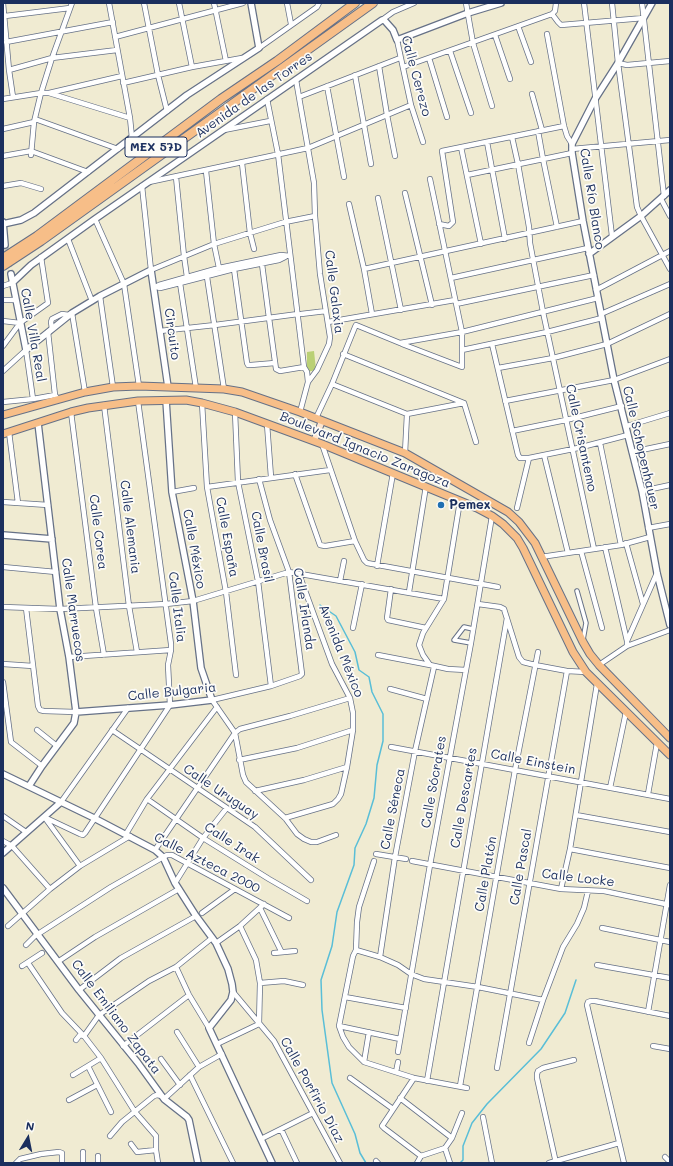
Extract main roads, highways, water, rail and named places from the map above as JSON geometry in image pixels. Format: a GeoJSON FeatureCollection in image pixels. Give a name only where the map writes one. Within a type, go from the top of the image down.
{"type":"FeatureCollection","features":[{"type":"Feature","properties":{"kind":"highway","name":"MEX 57D"},"geometry":{"type":"LineString","coordinates":[[3,258],[37,236],[221,99],[277,61],[355,3]]}},
{"type":"Feature","properties":{"kind":"highway","name":"MEX 57D"},"geometry":{"type":"LineString","coordinates":[[3,266],[41,241],[373,3]]}},
{"type":"Feature","properties":{"kind":"main road","name":"Boulevard Ignacio Zaragoza"},"geometry":{"type":"LineString","coordinates":[[3,415],[56,397],[114,387],[139,386],[224,389],[242,392],[300,412],[405,453],[508,512],[519,522],[535,543],[583,642],[599,665],[670,738]]}},
{"type":"Feature","properties":{"kind":"main road","name":"Boulevard Ignacio Zaragoza"},"geometry":{"type":"LineString","coordinates":[[6,433],[72,412],[104,405],[138,401],[186,400],[236,412],[322,444],[426,486],[492,516],[511,531],[523,548],[573,652],[586,672],[670,756]]}},
{"type":"Feature","properties":{"kind":"main road"},"geometry":{"type":"LineString","coordinates":[[314,441],[319,420]]}},
{"type":"Feature","properties":{"kind":"waterway"},"geometry":{"type":"LineString","coordinates":[[320,605],[336,616],[355,652],[359,670],[369,677],[372,692],[383,714],[383,741],[377,765],[374,798],[366,824],[355,848],[354,865],[337,912],[332,946],[321,980],[322,1010],[332,1083],[355,1134],[360,1153],[366,1163]]}},
{"type":"Feature","properties":{"kind":"waterway"},"geometry":{"type":"LineString","coordinates":[[460,1163],[463,1160],[463,1146],[472,1123],[487,1104],[541,1049],[565,1013],[576,980]]}},
{"type":"Feature","properties":{"kind":"tunnel"},"geometry":{"type":"LineString","coordinates":[[5,245],[11,274]]}},
{"type":"Feature","properties":{"kind":"place","name":"Pemex"},"geometry":{"type":"Point","coordinates":[441,505]}}]}
